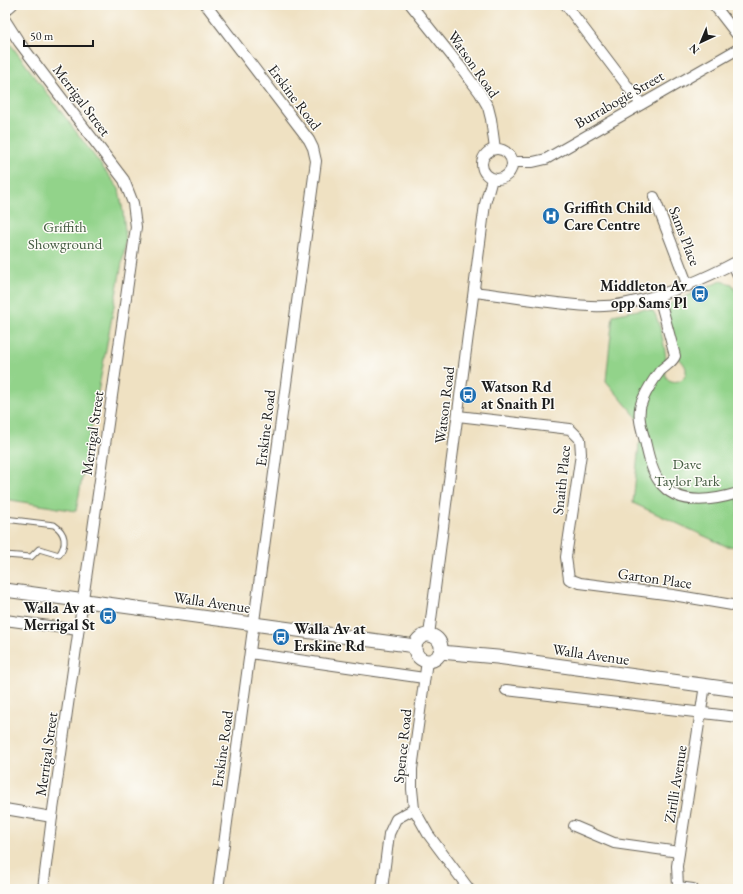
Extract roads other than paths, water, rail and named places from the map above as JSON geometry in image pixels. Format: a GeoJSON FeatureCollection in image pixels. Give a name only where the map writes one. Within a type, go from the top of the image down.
{"type":"FeatureCollection","features":[{"type":"Feature","properties":{"kind":"street"},"geometry":{"type":"LineString","coordinates":[[5,11],[12,5]]}},
{"type":"Feature","properties":{"kind":"street","name":"Erskine Road"},"geometry":{"type":"LineString","coordinates":[[206,5],[309,140],[313,148],[316,161],[218,889]]}},
{"type":"Feature","properties":{"kind":"street","name":"Watson Road"},"geometry":{"type":"LineString","coordinates":[[411,5],[480,93],[488,107],[495,149]]}},
{"type":"Feature","properties":{"kind":"street"},"geometry":{"type":"LineString","coordinates":[[566,5],[642,104]]}},
{"type":"Feature","properties":{"kind":"street"},"geometry":{"type":"LineString","coordinates":[[714,5],[738,36]]}},
{"type":"Feature","properties":{"kind":"street","name":"Merrigal Street"},"geometry":{"type":"LineString","coordinates":[[5,20],[19,42],[124,180],[133,203],[136,227],[78,630],[43,889]]}},
{"type":"Feature","properties":{"kind":"street","name":"Burrabogie Street"},"geometry":{"type":"LineString","coordinates":[[512,162],[533,162],[546,159],[738,49]]}},
{"type":"Feature","properties":{"kind":"street"},"geometry":{"type":"LineString","coordinates":[[495,149],[502,150],[509,155],[512,162],[511,170],[506,176],[499,180],[492,179],[485,174],[481,167],[482,159],[487,152],[495,149]]}},
{"type":"Feature","properties":{"kind":"street","name":"Watson Road"},"geometry":{"type":"LineString","coordinates":[[429,635],[485,204],[492,179]]}},
{"type":"Feature","properties":{"kind":"street","name":"Sams Place"},"geometry":{"type":"LineString","coordinates":[[654,197],[688,286]]}},
{"type":"Feature","properties":{"kind":"street"},"geometry":{"type":"LineString","coordinates":[[474,292],[590,307],[620,304],[659,296],[688,286],[735,263],[738,275]]}},
{"type":"Feature","properties":{"kind":"street"},"geometry":{"type":"LineString","coordinates":[[659,296],[675,356],[674,359],[657,374],[642,400],[640,408],[639,420],[650,462],[659,481],[668,491],[678,496],[704,501],[724,498],[738,493]]}},
{"type":"Feature","properties":{"kind":"street","name":"Snaith Place"},"geometry":{"type":"LineString","coordinates":[[458,416],[570,428],[580,439],[581,454],[566,557],[569,578]]}},
{"type":"Feature","properties":{"kind":"street","name":"Garton Place"},"geometry":{"type":"LineString","coordinates":[[569,578],[580,584],[673,595],[738,606]]}},
{"type":"Feature","properties":{"kind":"street","name":"Walla Avenue"},"geometry":{"type":"LineString","coordinates":[[5,590],[415,646]]}},
{"type":"Feature","properties":{"kind":"street"},"geometry":{"type":"LineString","coordinates":[[5,620],[78,630]]}},
{"type":"Feature","properties":{"kind":"street"},"geometry":{"type":"LineString","coordinates":[[429,635],[436,638],[441,648],[435,659],[426,661],[416,654],[415,646],[421,637],[429,635]]}},
{"type":"Feature","properties":{"kind":"street","name":"Walla Avenue"},"geometry":{"type":"LineString","coordinates":[[440,652],[497,657],[738,690]]}},
{"type":"Feature","properties":{"kind":"street"},"geometry":{"type":"LineString","coordinates":[[250,653],[424,678]]}},
{"type":"Feature","properties":{"kind":"street","name":"Spence Road"},"geometry":{"type":"LineString","coordinates":[[426,661],[412,769],[414,809],[428,834],[469,889]]}},
{"type":"Feature","properties":{"kind":"street","name":"Zirilli Avenue"},"geometry":{"type":"LineString","coordinates":[[693,889],[678,888],[677,866],[705,685]]}},
{"type":"Feature","properties":{"kind":"street"},"geometry":{"type":"LineString","coordinates":[[506,690],[738,717]]}},
{"type":"Feature","properties":{"kind":"street"},"geometry":{"type":"LineString","coordinates":[[5,809],[52,817]]}},
{"type":"Feature","properties":{"kind":"street"},"geometry":{"type":"LineString","coordinates":[[382,889],[388,834],[396,819],[414,809]]}},
{"type":"Feature","properties":{"kind":"street"},"geometry":{"type":"LineString","coordinates":[[574,826],[614,843],[679,852]]}},
{"type":"Feature","properties":{"kind":"lane"},"geometry":{"type":"LineString","coordinates":[[5,519],[54,525],[59,528],[64,538],[64,545],[59,555],[39,549],[31,557],[5,555]]}},
{"type":"Feature","properties":{"kind":"place","name":"Griffith Child Care Centre"},"geometry":{"type":"Point","coordinates":[551,216]}},
{"type":"Feature","properties":{"kind":"place","name":"Middleton Av opp Sams Pl"},"geometry":{"type":"Point","coordinates":[700,294]}},
{"type":"Feature","properties":{"kind":"place","name":"Watson Rd at Snaith Pl"},"geometry":{"type":"Point","coordinates":[468,395]}},
{"type":"Feature","properties":{"kind":"place","name":"Walla Av at Merrigal St"},"geometry":{"type":"Point","coordinates":[108,616]}},
{"type":"Feature","properties":{"kind":"place","name":"Walla Av at Erskine Rd"},"geometry":{"type":"Point","coordinates":[281,637]}},
{"type":"Feature","properties":{"kind":"park label","name":"Griffith Showground"},"geometry":{"type":"Point","coordinates":[65,234]}},
{"type":"Feature","properties":{"kind":"park label","name":"Dave Taylor Park"},"geometry":{"type":"Point","coordinates":[687,472]}}]}
